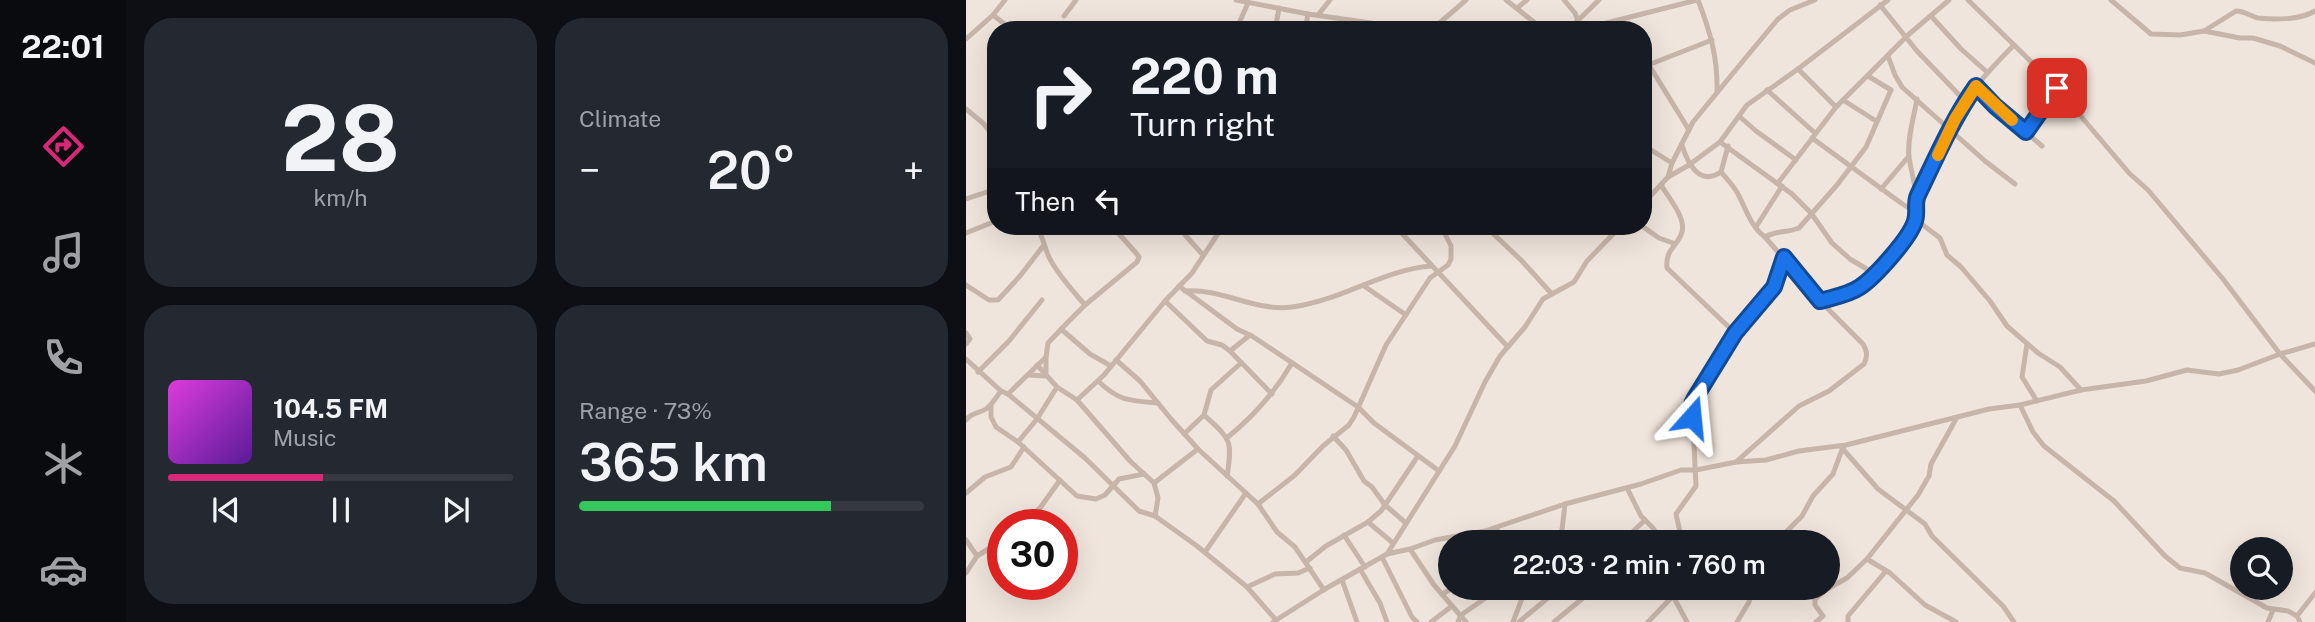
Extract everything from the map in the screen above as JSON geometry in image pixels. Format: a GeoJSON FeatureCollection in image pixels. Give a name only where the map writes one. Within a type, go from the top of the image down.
{"type":"FeatureCollection","features":[{"type":"Feature","properties":{"kind":"street"},"geometry":{"type":"LineString","coordinates":[[1064,16],[1076,0]]}},
{"type":"Feature","properties":{"kind":"street"},"geometry":{"type":"LineString","coordinates":[[1236,0],[1360,21]]}},
{"type":"Feature","properties":{"kind":"street"},"geometry":{"type":"LineString","coordinates":[[1318,15],[1330,0]]}},
{"type":"Feature","properties":{"kind":"street"},"geometry":{"type":"LineString","coordinates":[[1442,21],[1465,0]]}},
{"type":"Feature","properties":{"kind":"street"},"geometry":{"type":"LineString","coordinates":[[1506,0],[1533,21]]}},
{"type":"Feature","properties":{"kind":"street"},"geometry":{"type":"LineString","coordinates":[[1517,8],[1527,0]]}},
{"type":"Feature","properties":{"kind":"street"},"geometry":{"type":"LineString","coordinates":[[1564,0],[1578,21],[1599,0]]}},
{"type":"Feature","properties":{"kind":"street"},"geometry":{"type":"LineString","coordinates":[[1614,21],[1697,0],[1713,40],[1717,92]]}},
{"type":"Feature","properties":{"kind":"street"},"geometry":{"type":"LineString","coordinates":[[1668,177],[1689,130],[1717,92],[1778,19],[1790,10],[1815,0]]}},
{"type":"Feature","properties":{"kind":"street"},"geometry":{"type":"LineString","coordinates":[[1652,194],[1668,177],[1720,142],[1746,105],[1888,0]]}},
{"type":"Feature","properties":{"kind":"street"},"geometry":{"type":"LineString","coordinates":[[1756,227],[1796,160],[1836,107],[1906,38],[1950,0]]}},
{"type":"Feature","properties":{"kind":"street"},"geometry":{"type":"LineString","coordinates":[[1968,0],[2057,88],[2129,173],[2148,190],[2223,279],[2280,354],[2315,391]]}},
{"type":"Feature","properties":{"kind":"street"},"geometry":{"type":"LineString","coordinates":[[2111,0],[2151,34],[2180,35],[2204,31],[2266,41],[2315,63]]}},
{"type":"Feature","properties":{"kind":"street"},"geometry":{"type":"LineString","coordinates":[[966,39],[993,15],[1001,2]]}},
{"type":"Feature","properties":{"kind":"street"},"geometry":{"type":"LineString","coordinates":[[1240,21],[1248,3]]}},
{"type":"Feature","properties":{"kind":"street"},"geometry":{"type":"LineString","coordinates":[[1880,5],[1906,38],[1965,101]]}},
{"type":"Feature","properties":{"kind":"street"},"geometry":{"type":"LineString","coordinates":[[1277,21],[1279,8]]}},
{"type":"Feature","properties":{"kind":"street"},"geometry":{"type":"LineString","coordinates":[[2204,31],[2236,11],[2259,18],[2295,18],[2315,11]]}},
{"type":"Feature","properties":{"kind":"street"},"geometry":{"type":"LineString","coordinates":[[1307,21],[1308,14]]}},
{"type":"Feature","properties":{"kind":"street"},"geometry":{"type":"LineString","coordinates":[[993,15],[1001,21]]}},
{"type":"Feature","properties":{"kind":"street"},"geometry":{"type":"LineString","coordinates":[[1931,16],[1961,49],[1987,72]]}},
{"type":"Feature","properties":{"kind":"street"},"geometry":{"type":"LineString","coordinates":[[1652,64],[1713,40]]}},
{"type":"Feature","properties":{"kind":"street"},"geometry":{"type":"LineString","coordinates":[[1916,198],[1965,101],[1987,72],[2014,45]]}},
{"type":"Feature","properties":{"kind":"street"},"geometry":{"type":"LineString","coordinates":[[1888,56],[1902,87],[1985,162],[2015,184]]}},
{"type":"Feature","properties":{"kind":"street"},"geometry":{"type":"LineString","coordinates":[[1798,69],[1836,107]]}},
{"type":"Feature","properties":{"kind":"street"},"geometry":{"type":"LineString","coordinates":[[1652,75],[1689,130]]}},
{"type":"Feature","properties":{"kind":"street"},"geometry":{"type":"LineString","coordinates":[[1868,76],[1891,90],[1902,87]]}},
{"type":"Feature","properties":{"kind":"street"},"geometry":{"type":"LineString","coordinates":[[1976,86],[2042,146]]}},
{"type":"Feature","properties":{"kind":"street"},"geometry":{"type":"LineString","coordinates":[[2026,132],[2057,88]]}},
{"type":"Feature","properties":{"kind":"street"},"geometry":{"type":"LineString","coordinates":[[1767,90],[1813,136],[1916,216],[1940,238],[1947,254],[1990,301],[2007,326],[2060,367],[2081,390]]}},
{"type":"Feature","properties":{"kind":"street"},"geometry":{"type":"LineString","coordinates":[[1765,237],[1776,231],[1799,228],[1852,167],[1866,147],[1891,90]]}},
{"type":"Feature","properties":{"kind":"street"},"geometry":{"type":"LineString","coordinates":[[1820,301],[1848,294],[1862,286],[1902,241],[1916,216],[1909,138],[1917,99]]}},
{"type":"Feature","properties":{"kind":"street"},"geometry":{"type":"LineString","coordinates":[[1843,100],[1876,121]]}},
{"type":"Feature","properties":{"kind":"street"},"geometry":{"type":"LineString","coordinates":[[966,109],[987,128]]}},
{"type":"Feature","properties":{"kind":"street"},"geometry":{"type":"LineString","coordinates":[[1739,116],[1796,160]]}},
{"type":"Feature","properties":{"kind":"street"},"geometry":{"type":"LineString","coordinates":[[1720,142],[1780,184],[1811,213],[1832,243],[1850,259],[1875,274]]}},
{"type":"Feature","properties":{"kind":"street"},"geometry":{"type":"LineString","coordinates":[[1682,145],[1689,165],[1700,174],[1717,175],[1721,172],[1728,146]]}},
{"type":"Feature","properties":{"kind":"street"},"geometry":{"type":"LineString","coordinates":[[1652,151],[1672,163]]}},
{"type":"Feature","properties":{"kind":"street"},"geometry":{"type":"LineString","coordinates":[[1881,189],[1909,156]]}},
{"type":"Feature","properties":{"kind":"street"},"geometry":{"type":"LineString","coordinates":[[1721,172],[1735,190],[1756,227],[1820,301],[1863,344],[1867,354],[1864,364],[1829,391],[1799,406],[1735,462]]}},
{"type":"Feature","properties":{"kind":"street"},"geometry":{"type":"LineString","coordinates":[[1661,185],[1682,222],[1682,230],[1673,243],[1667,268],[1735,333]]}},
{"type":"Feature","properties":{"kind":"street"},"geometry":{"type":"LineString","coordinates":[[966,199],[987,192]]}},
{"type":"Feature","properties":{"kind":"street"},"geometry":{"type":"LineString","coordinates":[[966,233],[987,225]]}},
{"type":"Feature","properties":{"kind":"street"},"geometry":{"type":"LineString","coordinates":[[1652,232],[1673,243]]}},
{"type":"Feature","properties":{"kind":"street"},"geometry":{"type":"LineString","coordinates":[[1042,235],[1050,260],[1084,306]]}},
{"type":"Feature","properties":{"kind":"street"},"geometry":{"type":"LineString","coordinates":[[1046,376],[1048,343],[1084,306],[1137,262],[1139,257],[1120,235]]}},
{"type":"Feature","properties":{"kind":"street"},"geometry":{"type":"LineString","coordinates":[[1185,235],[1203,255]]}},
{"type":"Feature","properties":{"kind":"street"},"geometry":{"type":"LineString","coordinates":[[1077,401],[1098,381],[1192,272],[1217,235]]}},
{"type":"Feature","properties":{"kind":"street"},"geometry":{"type":"LineString","coordinates":[[1403,235],[1508,347]]}},
{"type":"Feature","properties":{"kind":"street"},"geometry":{"type":"LineString","coordinates":[[1258,504],[1349,425],[1386,345],[1430,278],[1448,265],[1452,253],[1446,235]]}},
{"type":"Feature","properties":{"kind":"street"},"geometry":{"type":"LineString","coordinates":[[1495,235],[1551,293]]}},
{"type":"Feature","properties":{"kind":"street"},"geometry":{"type":"LineString","coordinates":[[1384,556],[1465,426],[1493,367],[1525,327],[1538,304],[1551,293],[1574,282],[1587,261],[1612,235]]}},
{"type":"Feature","properties":{"kind":"street"},"geometry":{"type":"LineString","coordinates":[[966,285],[989,300],[998,300],[1044,245]]}},
{"type":"Feature","properties":{"kind":"street"},"geometry":{"type":"LineString","coordinates":[[1680,530],[1676,514],[1696,486],[1692,404],[1735,333],[1774,287],[1784,257]]}},
{"type":"Feature","properties":{"kind":"street"},"geometry":{"type":"LineString","coordinates":[[1185,291],[1199,290],[1258,305],[1290,307],[1364,286],[1397,272],[1418,266],[1432,266]]}},
{"type":"Feature","properties":{"kind":"street"},"geometry":{"type":"LineString","coordinates":[[1179,286],[1237,328],[1358,407],[1374,423],[1439,471]]}},
{"type":"Feature","properties":{"kind":"street"},"geometry":{"type":"LineString","coordinates":[[1364,286],[1406,315]]}},
{"type":"Feature","properties":{"kind":"street"},"geometry":{"type":"LineString","coordinates":[[978,372],[1009,341],[1042,300]]}},
{"type":"Feature","properties":{"kind":"street"},"geometry":{"type":"LineString","coordinates":[[1165,301],[1207,341],[1222,345],[1230,351],[1272,394]]}},
{"type":"Feature","properties":{"kind":"street"},"geometry":{"type":"LineString","coordinates":[[1061,329],[1090,354],[1111,366]]}},
{"type":"Feature","properties":{"kind":"street"},"geometry":{"type":"LineString","coordinates":[[966,333],[970,339],[966,344]]}},
{"type":"Feature","properties":{"kind":"street"},"geometry":{"type":"LineString","coordinates":[[1230,351],[1250,335]]}},
{"type":"Feature","properties":{"kind":"street"},"geometry":{"type":"LineString","coordinates":[[2027,344],[2022,377],[2037,401]]}},
{"type":"Feature","properties":{"kind":"street"},"geometry":{"type":"LineString","coordinates":[[966,359],[978,372],[1008,394],[1114,485],[1139,511],[1155,516],[1247,587],[1275,621],[1384,556],[1435,540],[1496,528],[1565,504],[1681,470],[1773,459],[1799,451],[1844,446],[1989,409],[2020,405],[2081,390],[2157,379],[2187,370],[2219,374],[2315,344]]}},
{"type":"Feature","properties":{"kind":"street"},"geometry":{"type":"LineString","coordinates":[[1008,394],[1046,357]]}},
{"type":"Feature","properties":{"kind":"street"},"geometry":{"type":"LineString","coordinates":[[1116,360],[1140,380],[1198,449],[1258,504],[1277,532],[1295,547],[1324,590]]}},
{"type":"Feature","properties":{"kind":"street"},"geometry":{"type":"LineString","coordinates":[[1184,434],[1204,415],[1212,390],[1241,363]]}},
{"type":"Feature","properties":{"kind":"street"},"geometry":{"type":"LineString","coordinates":[[1227,437],[1272,394],[1292,363]]}},
{"type":"Feature","properties":{"kind":"street"},"geometry":{"type":"LineString","coordinates":[[1037,365],[1057,387],[1077,401],[1154,483],[1158,498],[1155,516]]}},
{"type":"Feature","properties":{"kind":"street"},"geometry":{"type":"LineString","coordinates":[[1028,375],[1046,376]]}},
{"type":"Feature","properties":{"kind":"street"},"geometry":{"type":"LineString","coordinates":[[1098,381],[1122,399],[1158,403]]}},
{"type":"Feature","properties":{"kind":"street"},"geometry":{"type":"LineString","coordinates":[[1018,442],[1037,419],[1057,387]]}},
{"type":"Feature","properties":{"kind":"street"},"geometry":{"type":"LineString","coordinates":[[966,420],[971,414],[991,405],[1001,391]]}},
{"type":"Feature","properties":{"kind":"street"},"geometry":{"type":"LineString","coordinates":[[991,405],[993,423],[1024,447],[1077,496],[1096,499],[1105,495],[1125,477],[1144,474]]}},
{"type":"Feature","properties":{"kind":"street"},"geometry":{"type":"LineString","coordinates":[[2020,405],[2033,432],[2045,446],[2114,501],[2165,556],[2180,568],[2206,573],[2236,592],[2273,610],[2288,611],[2299,619],[2315,593]]}},
{"type":"Feature","properties":{"kind":"street"},"geometry":{"type":"LineString","coordinates":[[1204,415],[1227,437],[1230,451],[1227,476]]}},
{"type":"Feature","properties":{"kind":"street"},"geometry":{"type":"LineString","coordinates":[[1840,582],[1867,559],[1924,485],[1931,464],[1956,418]]}},
{"type":"Feature","properties":{"kind":"street"},"geometry":{"type":"LineString","coordinates":[[1334,436],[1346,450],[1364,481],[1385,505],[1406,523]]}},
{"type":"Feature","properties":{"kind":"street"},"geometry":{"type":"LineString","coordinates":[[1844,446],[1878,489],[1925,524],[1932,536],[2003,607],[2014,622]]}},
{"type":"Feature","properties":{"kind":"street"},"geometry":{"type":"LineString","coordinates":[[1788,530],[1802,516],[1813,496],[1833,474],[1844,446]]}},
{"type":"Feature","properties":{"kind":"street"},"geometry":{"type":"LineString","coordinates":[[966,493],[985,477],[1011,467],[1024,447]]}},
{"type":"Feature","properties":{"kind":"street"},"geometry":{"type":"LineString","coordinates":[[1154,483],[1198,449]]}},
{"type":"Feature","properties":{"kind":"street"},"geometry":{"type":"LineString","coordinates":[[1306,562],[1368,522],[1385,505],[1418,456]]}},
{"type":"Feature","properties":{"kind":"street"},"geometry":{"type":"LineString","coordinates":[[1039,509],[1060,480]]}},
{"type":"Feature","properties":{"kind":"street"},"geometry":{"type":"LineString","coordinates":[[1627,488],[1632,500],[1654,530]]}},
{"type":"Feature","properties":{"kind":"street"},"geometry":{"type":"LineString","coordinates":[[1205,552],[1246,493]]}},
{"type":"Feature","properties":{"kind":"street"},"geometry":{"type":"LineString","coordinates":[[1562,530],[1565,504]]}},
{"type":"Feature","properties":{"kind":"street"},"geometry":{"type":"LineString","coordinates":[[1635,530],[1645,520]]}},
{"type":"Feature","properties":{"kind":"street"},"geometry":{"type":"LineString","coordinates":[[1368,522],[1393,543]]}},
{"type":"Feature","properties":{"kind":"street"},"geometry":{"type":"LineString","coordinates":[[1345,535],[1387,622]]}},
{"type":"Feature","properties":{"kind":"street"},"geometry":{"type":"LineString","coordinates":[[966,540],[977,556]]}},
{"type":"Feature","properties":{"kind":"street"},"geometry":{"type":"LineString","coordinates":[[966,573],[977,556],[987,550]]}},
{"type":"Feature","properties":{"kind":"street"},"geometry":{"type":"LineString","coordinates":[[1410,550],[1438,588]]}},
{"type":"Feature","properties":{"kind":"street"},"geometry":{"type":"LineString","coordinates":[[1384,556],[1413,620]]}},
{"type":"Feature","properties":{"kind":"street"},"geometry":{"type":"LineString","coordinates":[[1867,559],[1909,588],[1925,605],[1956,622]]}},
{"type":"Feature","properties":{"kind":"street"},"geometry":{"type":"LineString","coordinates":[[1247,587],[1275,574],[1298,573],[1310,568]]}},
{"type":"Feature","properties":{"kind":"street"},"geometry":{"type":"LineString","coordinates":[[1848,622],[1848,616],[1886,571]]}},
{"type":"Feature","properties":{"kind":"street"},"geometry":{"type":"LineString","coordinates":[[1342,580],[1357,622]]}},
{"type":"Feature","properties":{"kind":"street"},"geometry":{"type":"LineString","coordinates":[[1447,600],[1466,622]]}},
{"type":"Feature","properties":{"kind":"street"},"geometry":{"type":"LineString","coordinates":[[1458,622],[1461,615],[1483,600]]}},
{"type":"Feature","properties":{"kind":"street"},"geometry":{"type":"LineString","coordinates":[[1513,622],[1521,600]]}},
{"type":"Feature","properties":{"kind":"street"},"geometry":{"type":"LineString","coordinates":[[1519,622],[1546,600]]}},
{"type":"Feature","properties":{"kind":"street"},"geometry":{"type":"LineString","coordinates":[[1554,622],[1581,600]]}},
{"type":"Feature","properties":{"kind":"street"},"geometry":{"type":"LineString","coordinates":[[1648,622],[1669,600]]}},
{"type":"Feature","properties":{"kind":"street"},"geometry":{"type":"LineString","coordinates":[[1675,600],[1687,622]]}},
{"type":"Feature","properties":{"kind":"street"},"geometry":{"type":"LineString","coordinates":[[1740,621],[1750,600]]}},
{"type":"Feature","properties":{"kind":"street"},"geometry":{"type":"LineString","coordinates":[[1815,600],[1815,605],[1822,615],[1816,622]]}},
{"type":"Feature","properties":{"kind":"street"},"geometry":{"type":"LineString","coordinates":[[1431,622],[1452,606]]}},
{"type":"Feature","properties":{"kind":"street"},"geometry":{"type":"LineString","coordinates":[[2269,622],[2273,610]]}},
{"type":"Feature","properties":{"kind":"slow traffic"},"geometry":{"type":"LineString","coordinates":[[1938,155],[1950,128],[1976,86],[2012,120]]}},
{"type":"Feature","properties":{"kind":"route"},"geometry":{"type":"LineString","coordinates":[[1692,417],[1695,398],[1735,333],[1774,287],[1784,257],[1820,301],[1848,294],[1862,286],[1880,270],[1915,223],[1916,198],[1950,128],[1976,86],[2026,132],[2057,88]]}}]}
